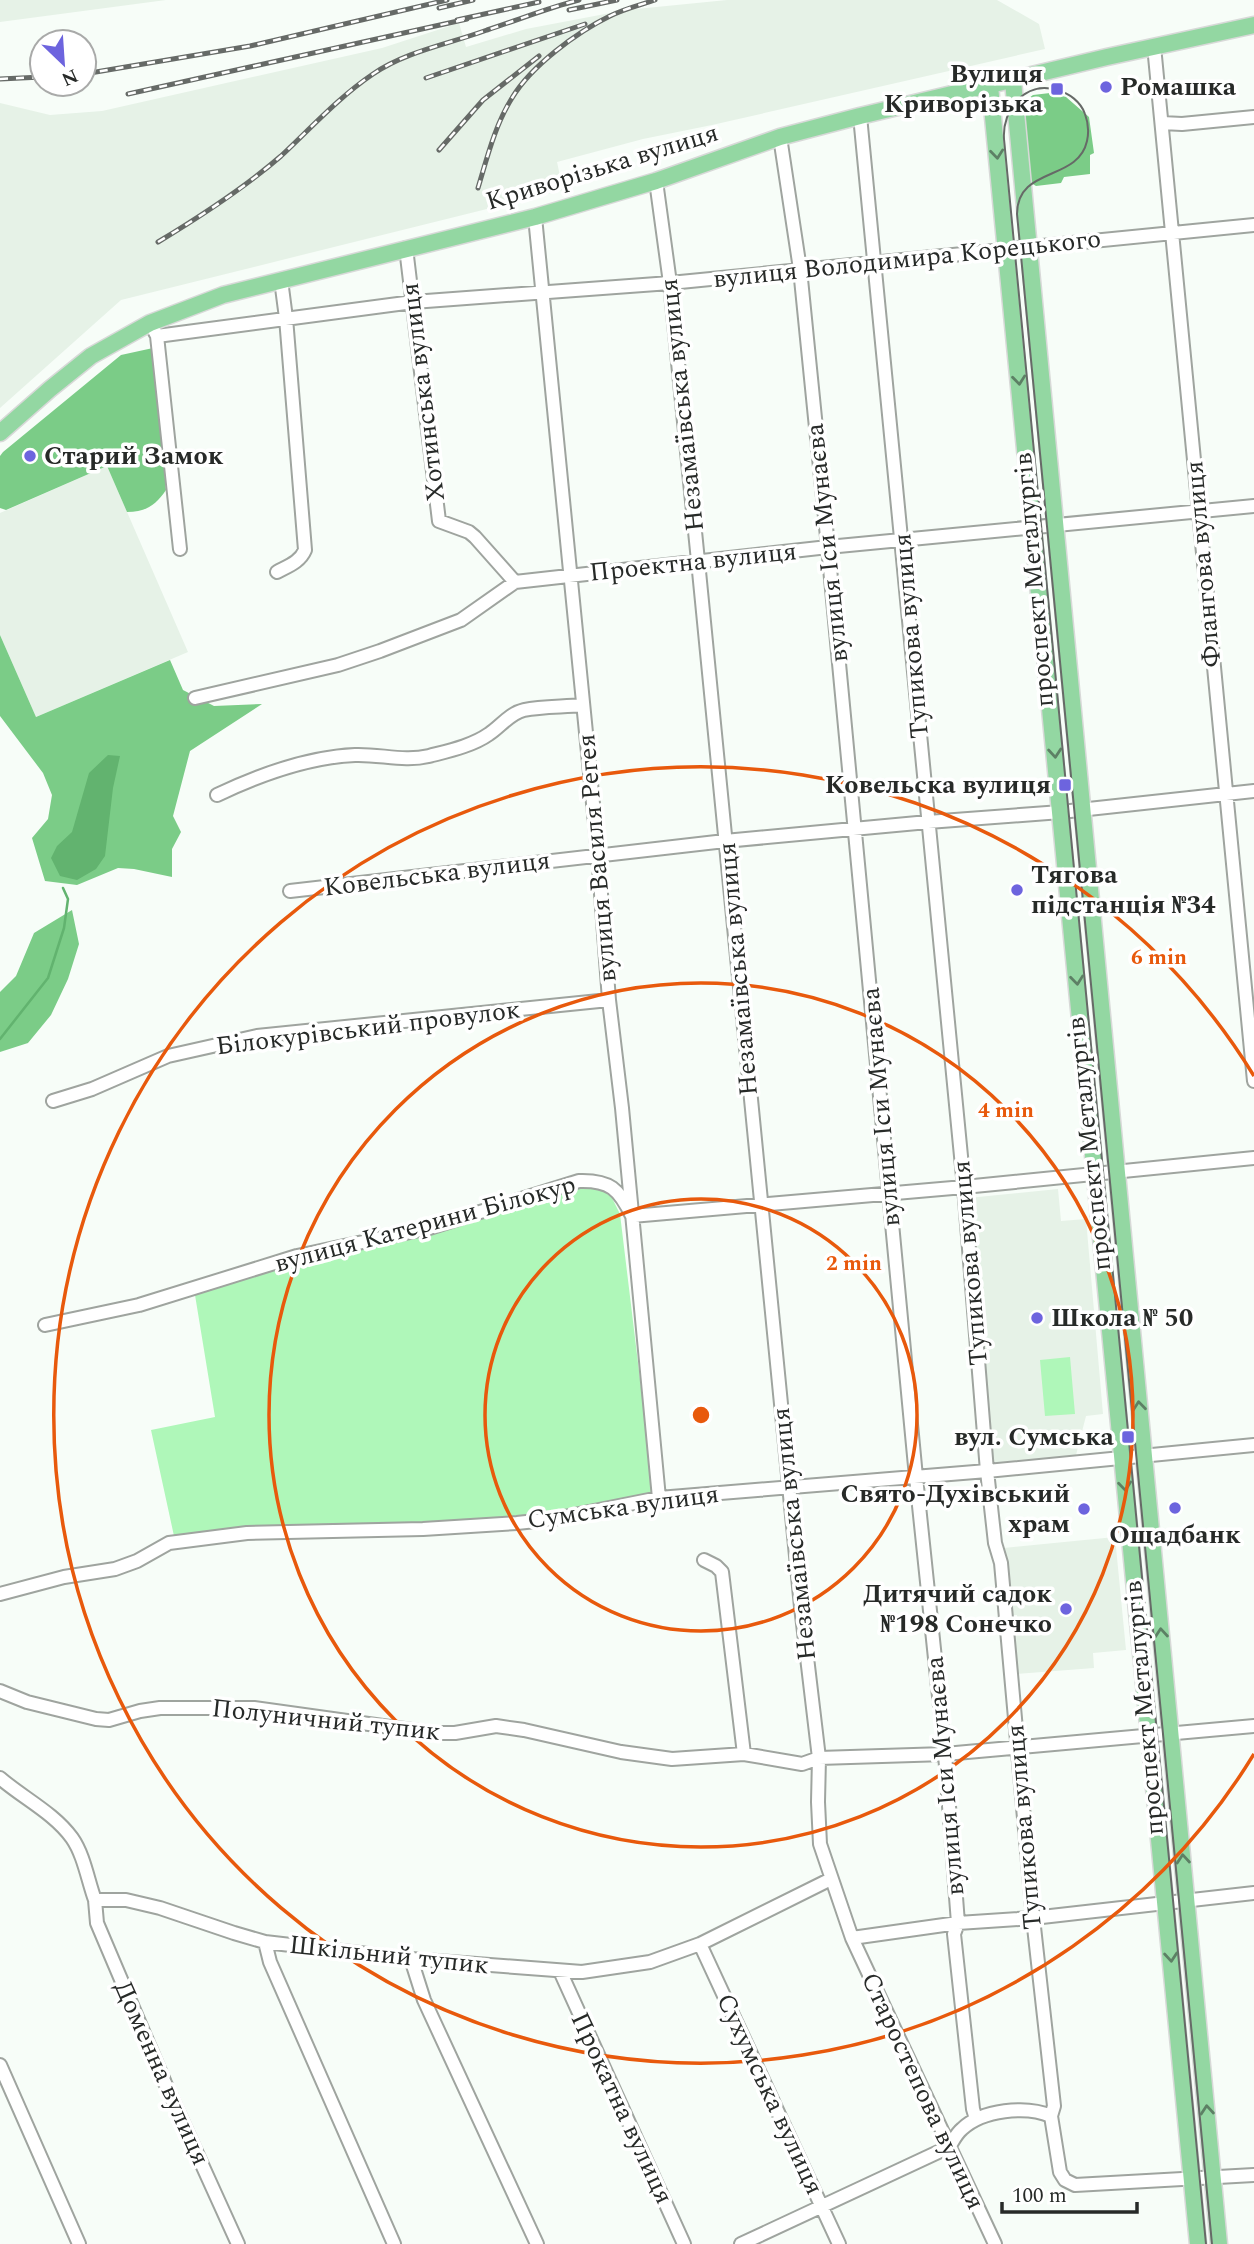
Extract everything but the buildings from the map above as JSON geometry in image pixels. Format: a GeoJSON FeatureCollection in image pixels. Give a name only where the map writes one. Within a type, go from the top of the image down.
{"type":"FeatureCollection","features":[{"type":"Feature","properties":{"kind":"main road","name":"Криворізька вулиця"},"geometry":{"type":"LineString","coordinates":[[0,433],[91,356],[223,295],[535,217],[656,181],[780,137],[1254,24]]}},
{"type":"Feature","properties":{"kind":"main road","name":"проспект Металургів"},"geometry":{"type":"LineString","coordinates":[[1013,81],[1219,2244]]}},
{"type":"Feature","properties":{"kind":"main road","name":"проспект Металургів"},"geometry":{"type":"LineString","coordinates":[[990,86],[1198,2244]]}},
{"type":"Feature","properties":{"kind":"street","name":"Флангова вулиця"},"geometry":{"type":"LineString","coordinates":[[1154,47],[1254,1081]]}},
{"type":"Feature","properties":{"kind":"street","name":"Тупикова вулиця"},"geometry":{"type":"LineString","coordinates":[[860,116],[964,1187],[987,1471],[995,1543],[1001,1563],[1032,1918],[1054,2106],[1051,2116],[1060,2172],[1065,2180],[1075,2185],[1254,2175]]}},
{"type":"Feature","properties":{"kind":"street"},"geometry":{"type":"LineString","coordinates":[[1162,123],[1182,124],[1254,117]]}},
{"type":"Feature","properties":{"kind":"street","name":"вулиця Іси Мунаєва"},"geometry":{"type":"LineString","coordinates":[[780,137],[800,269],[828,547],[944,1754],[958,1923],[954,1934],[976,2119]]}},
{"type":"Feature","properties":{"kind":"street","name":"Незамаївська вулиця"},"geometry":{"type":"LineString","coordinates":[[656,181],[670,283],[760,1205],[819,1758],[820,1844],[831,1879]]}},
{"type":"Feature","properties":{"kind":"street","name":"вулиця Василя Регея"},"geometry":{"type":"LineString","coordinates":[[535,217],[659,1498]]}},
{"type":"Feature","properties":{"kind":"street","name":"вулиця Володимира Корецького"},"geometry":{"type":"LineString","coordinates":[[153,329],[286,318],[412,302],[670,283],[1254,225]]}},
{"type":"Feature","properties":{"kind":"street","name":"Хотинська вулиця"},"geometry":{"type":"LineString","coordinates":[[406,248],[439,521],[475,537],[515,582]]}},
{"type":"Feature","properties":{"kind":"street"},"geometry":{"type":"LineString","coordinates":[[277,572],[294,564],[304,551],[281,281]]}},
{"type":"Feature","properties":{"kind":"street"},"geometry":{"type":"LineString","coordinates":[[153,329],[180,549]]}},
{"type":"Feature","properties":{"kind":"street","name":"Проектна вулиця"},"geometry":{"type":"LineString","coordinates":[[195,698],[338,665],[380,651],[461,620],[515,582],[828,547],[1254,506]]}},
{"type":"Feature","properties":{"kind":"street"},"geometry":{"type":"LineString","coordinates":[[217,794],[256,776],[341,756],[358,754],[413,760],[472,743],[523,710],[582,705]]}},
{"type":"Feature","properties":{"kind":"street","name":"Ковельська вулиця"},"geometry":{"type":"LineString","coordinates":[[289,891],[725,841],[1061,812],[1254,791]]}},
{"type":"Feature","properties":{"kind":"street","name":"Білокурівський провулок"},"geometry":{"type":"LineString","coordinates":[[53,1101],[92,1088],[168,1056],[257,1036],[609,1000]]}},
{"type":"Feature","properties":{"kind":"street"},"geometry":{"type":"LineString","coordinates":[[632,1216],[1096,1175],[1254,1158]]}},
{"type":"Feature","properties":{"kind":"street","name":"вулиця Катерини Білокур"},"geometry":{"type":"LineString","coordinates":[[45,1325],[139,1305],[297,1256],[429,1228],[579,1181],[594,1180],[608,1184],[624,1200],[632,1216]]}},
{"type":"Feature","properties":{"kind":"street","name":"Сумська вулиця"},"geometry":{"type":"LineString","coordinates":[[0,1594],[65,1577],[115,1569],[136,1561],[169,1542],[247,1533],[423,1529],[517,1523],[554,1519],[659,1498],[987,1471],[1254,1445]]}},
{"type":"Feature","properties":{"kind":"street"},"geometry":{"type":"LineString","coordinates":[[704,1560],[723,1572],[744,1754]]}},
{"type":"Feature","properties":{"kind":"street","name":"Полуничний тупик"},"geometry":{"type":"LineString","coordinates":[[0,1691],[27,1702],[96,1719],[109,1720],[160,1708],[254,1708],[433,1733],[506,1727],[621,1752],[673,1759],[744,1754],[802,1764],[819,1758],[944,1754],[1254,1726]]}},
{"type":"Feature","properties":{"kind":"street"},"geometry":{"type":"LineString","coordinates":[[0,1778],[47,1813],[72,1837],[94,1900]]}},
{"type":"Feature","properties":{"kind":"street","name":"Старостепова вулиця"},"geometry":{"type":"LineString","coordinates":[[831,1879],[852,1938],[995,2244]]}},
{"type":"Feature","properties":{"kind":"street","name":"Шкільний тупик"},"geometry":{"type":"LineString","coordinates":[[94,1900],[126,1900],[160,1908],[265,1941],[411,1959],[582,1972],[650,1962],[701,1944],[831,1879]]}},
{"type":"Feature","properties":{"kind":"street"},"geometry":{"type":"LineString","coordinates":[[852,1938],[958,1923],[1032,1918],[1254,1894]]}},
{"type":"Feature","properties":{"kind":"street","name":"Доменна вулиця"},"geometry":{"type":"LineString","coordinates":[[94,1900],[97,1923],[238,2244]]}},
{"type":"Feature","properties":{"kind":"street"},"geometry":{"type":"LineString","coordinates":[[265,1941],[270,1962],[394,2244]]}},
{"type":"Feature","properties":{"kind":"street","name":"Сухумська вулиця"},"geometry":{"type":"LineString","coordinates":[[701,1944],[839,2244]]}},
{"type":"Feature","properties":{"kind":"street"},"geometry":{"type":"LineString","coordinates":[[411,1959],[424,2000],[537,2244]]}},
{"type":"Feature","properties":{"kind":"street","name":"Прокатна вулиця"},"geometry":{"type":"LineString","coordinates":[[560,1971],[684,2244]]}},
{"type":"Feature","properties":{"kind":"street"},"geometry":{"type":"LineString","coordinates":[[0,2065],[79,2244]]}},
{"type":"Feature","properties":{"kind":"street"},"geometry":{"type":"LineString","coordinates":[[741,2244],[948,2147],[961,2129],[976,2119],[1027,2110],[1051,2116]]}},
{"type":"Feature","properties":{"kind":"shaded area"},"geometry":{"type":"Polygon","coordinates":[[[0,0],[166,0],[0,22],[0,0]]]}},
{"type":"Feature","properties":{"kind":"shaded area"},"geometry":{"type":"Polygon","coordinates":[[[727,0],[997,0],[1039,24],[1045,49],[643,139],[557,162],[563,190],[121,300],[0,408],[0,103],[50,115],[102,111],[382,48],[459,23],[466,47],[526,29],[626,10],[727,0]]]}},
{"type":"Feature","properties":{"kind":"shaded area"},"geometry":{"type":"Polygon","coordinates":[[[1050,93],[1066,97],[1089,117],[1094,153],[1090,155],[1090,174],[1064,177],[1061,183],[1036,186],[1028,181],[1021,104],[1033,95],[1050,93]]]}},
{"type":"Feature","properties":{"kind":"shaded area"},"geometry":{"type":"Polygon","coordinates":[[[153,348],[166,490],[158,500],[145,509],[127,512],[107,466],[6,510],[0,508],[0,456],[3,452],[121,355],[153,348]]]}},
{"type":"Feature","properties":{"kind":"shaded area"},"geometry":{"type":"Polygon","coordinates":[[[107,466],[188,652],[36,717],[0,635],[0,513],[107,466]]]}},
{"type":"Feature","properties":{"kind":"shaded area"},"geometry":{"type":"Polygon","coordinates":[[[0,635],[36,717],[170,660],[183,690],[214,706],[262,704],[190,751],[173,816],[181,832],[172,849],[172,877],[118,868],[77,885],[45,881],[32,838],[48,819],[52,795],[43,773],[0,716],[0,635]]]}},
{"type":"Feature","properties":{"kind":"shaded area"},"geometry":{"type":"Polygon","coordinates":[[[108,755],[120,756],[113,788],[105,856],[96,869],[77,880],[60,876],[51,858],[57,846],[72,832],[89,773],[108,755]]]}},
{"type":"Feature","properties":{"kind":"shaded area"},"geometry":{"type":"Polygon","coordinates":[[[72,910],[79,944],[68,979],[51,1015],[28,1043],[0,1052],[0,992],[16,976],[34,933],[72,910]]]}},
{"type":"Feature","properties":{"kind":"shaded area"},"geometry":{"type":"Polygon","coordinates":[[[586,1183],[608,1190],[620,1214],[654,1495],[553,1516],[432,1523],[252,1526],[174,1536],[151,1430],[215,1417],[195,1295],[310,1257],[586,1183]]]}},
{"type":"Feature","properties":{"kind":"shaded area","name":"Школа № 50"},"geometry":{"type":"Polygon","coordinates":[[[1058,1189],[1061,1221],[1086,1219],[1103,1414],[1086,1416],[1076,1455],[992,1463],[968,1198],[1058,1189]]]}},
{"type":"Feature","properties":{"kind":"shaded area"},"geometry":{"type":"Polygon","coordinates":[[[1070,1357],[1075,1414],[1045,1416],[1040,1360],[1070,1357]]]}},
{"type":"Feature","properties":{"kind":"shaded area","name":"Дитячий садок №198 Сонечко"},"geometry":{"type":"Polygon","coordinates":[[[1115,1537],[1126,1650],[1093,1653],[1094,1668],[1015,1674],[1011,1633],[1018,1632],[1017,1615],[1010,1615],[1004,1548],[1115,1537]]]}},
{"type":"Feature","properties":{"kind":"waterway"},"geometry":{"type":"LineString","coordinates":[[0,1039],[48,978],[64,928],[68,899],[63,888]]}},
{"type":"Feature","properties":{"kind":"tram line"},"geometry":{"type":"LineString","coordinates":[[1206,2244],[1004,139],[1004,128],[1011,108],[1026,93],[1045,88],[1061,91],[1074,99],[1081,106],[1088,127],[1087,141],[1081,154],[1072,163],[1027,188],[1020,199],[1017,214],[1212,2244]]}},
{"type":"Feature","properties":{"kind":"railway"},"geometry":{"type":"LineString","coordinates":[[98,72],[250,46],[447,0]]}},
{"type":"Feature","properties":{"kind":"railway"},"geometry":{"type":"LineString","coordinates":[[439,8],[473,0]]}},
{"type":"Feature","properties":{"kind":"railway"},"geometry":{"type":"LineString","coordinates":[[158,242],[252,180],[325,113],[386,66],[428,49],[579,0]]}},
{"type":"Feature","properties":{"kind":"railway"},"geometry":{"type":"LineString","coordinates":[[569,10],[617,0]]}},
{"type":"Feature","properties":{"kind":"railway"},"geometry":{"type":"LineString","coordinates":[[478,188],[501,119],[512,98],[531,74],[556,51],[597,23],[621,11],[655,0]]}},
{"type":"Feature","properties":{"kind":"railway"},"geometry":{"type":"LineString","coordinates":[[457,20],[539,2]]}},
{"type":"Feature","properties":{"kind":"railway"},"geometry":{"type":"LineString","coordinates":[[128,94],[467,19]]}},
{"type":"Feature","properties":{"kind":"railway"},"geometry":{"type":"LineString","coordinates":[[426,78],[585,24]]}},
{"type":"Feature","properties":{"kind":"railway"},"geometry":{"type":"LineString","coordinates":[[439,150],[483,100],[539,56]]}},
{"type":"Feature","properties":{"kind":"railway"},"geometry":{"type":"LineString","coordinates":[[0,79],[28,78]]}},
{"type":"Feature","properties":{"kind":"place","name":"Ромашка"},"geometry":{"type":"Point","coordinates":[1106,87]}},
{"type":"Feature","properties":{"kind":"place","name":"Вулиця Криворізька"},"geometry":{"type":"Point","coordinates":[1057,89]}},
{"type":"Feature","properties":{"kind":"place","name":"Старий Замок"},"geometry":{"type":"Point","coordinates":[30,456]}},
{"type":"Feature","properties":{"kind":"place","name":"Ковельска вулиця"},"geometry":{"type":"Point","coordinates":[1065,785]}},
{"type":"Feature","properties":{"kind":"place","name":"Тягова пiдстанцiя №34"},"geometry":{"type":"Point","coordinates":[1017,890]}},
{"type":"Feature","properties":{"kind":"place","name":"Школа № 50"},"geometry":{"type":"Point","coordinates":[1037,1318]}},
{"type":"Feature","properties":{"kind":"place","name":"вул. Сумська"},"geometry":{"type":"Point","coordinates":[1128,1437]}},
{"type":"Feature","properties":{"kind":"place","name":"Ощадбанк"},"geometry":{"type":"Point","coordinates":[1175,1508]}},
{"type":"Feature","properties":{"kind":"place","name":"Свято-Духівський храм"},"geometry":{"type":"Point","coordinates":[1084,1509]}},
{"type":"Feature","properties":{"kind":"place","name":"Дитячий садок №198 Сонечко"},"geometry":{"type":"Point","coordinates":[1066,1609]}}]}
